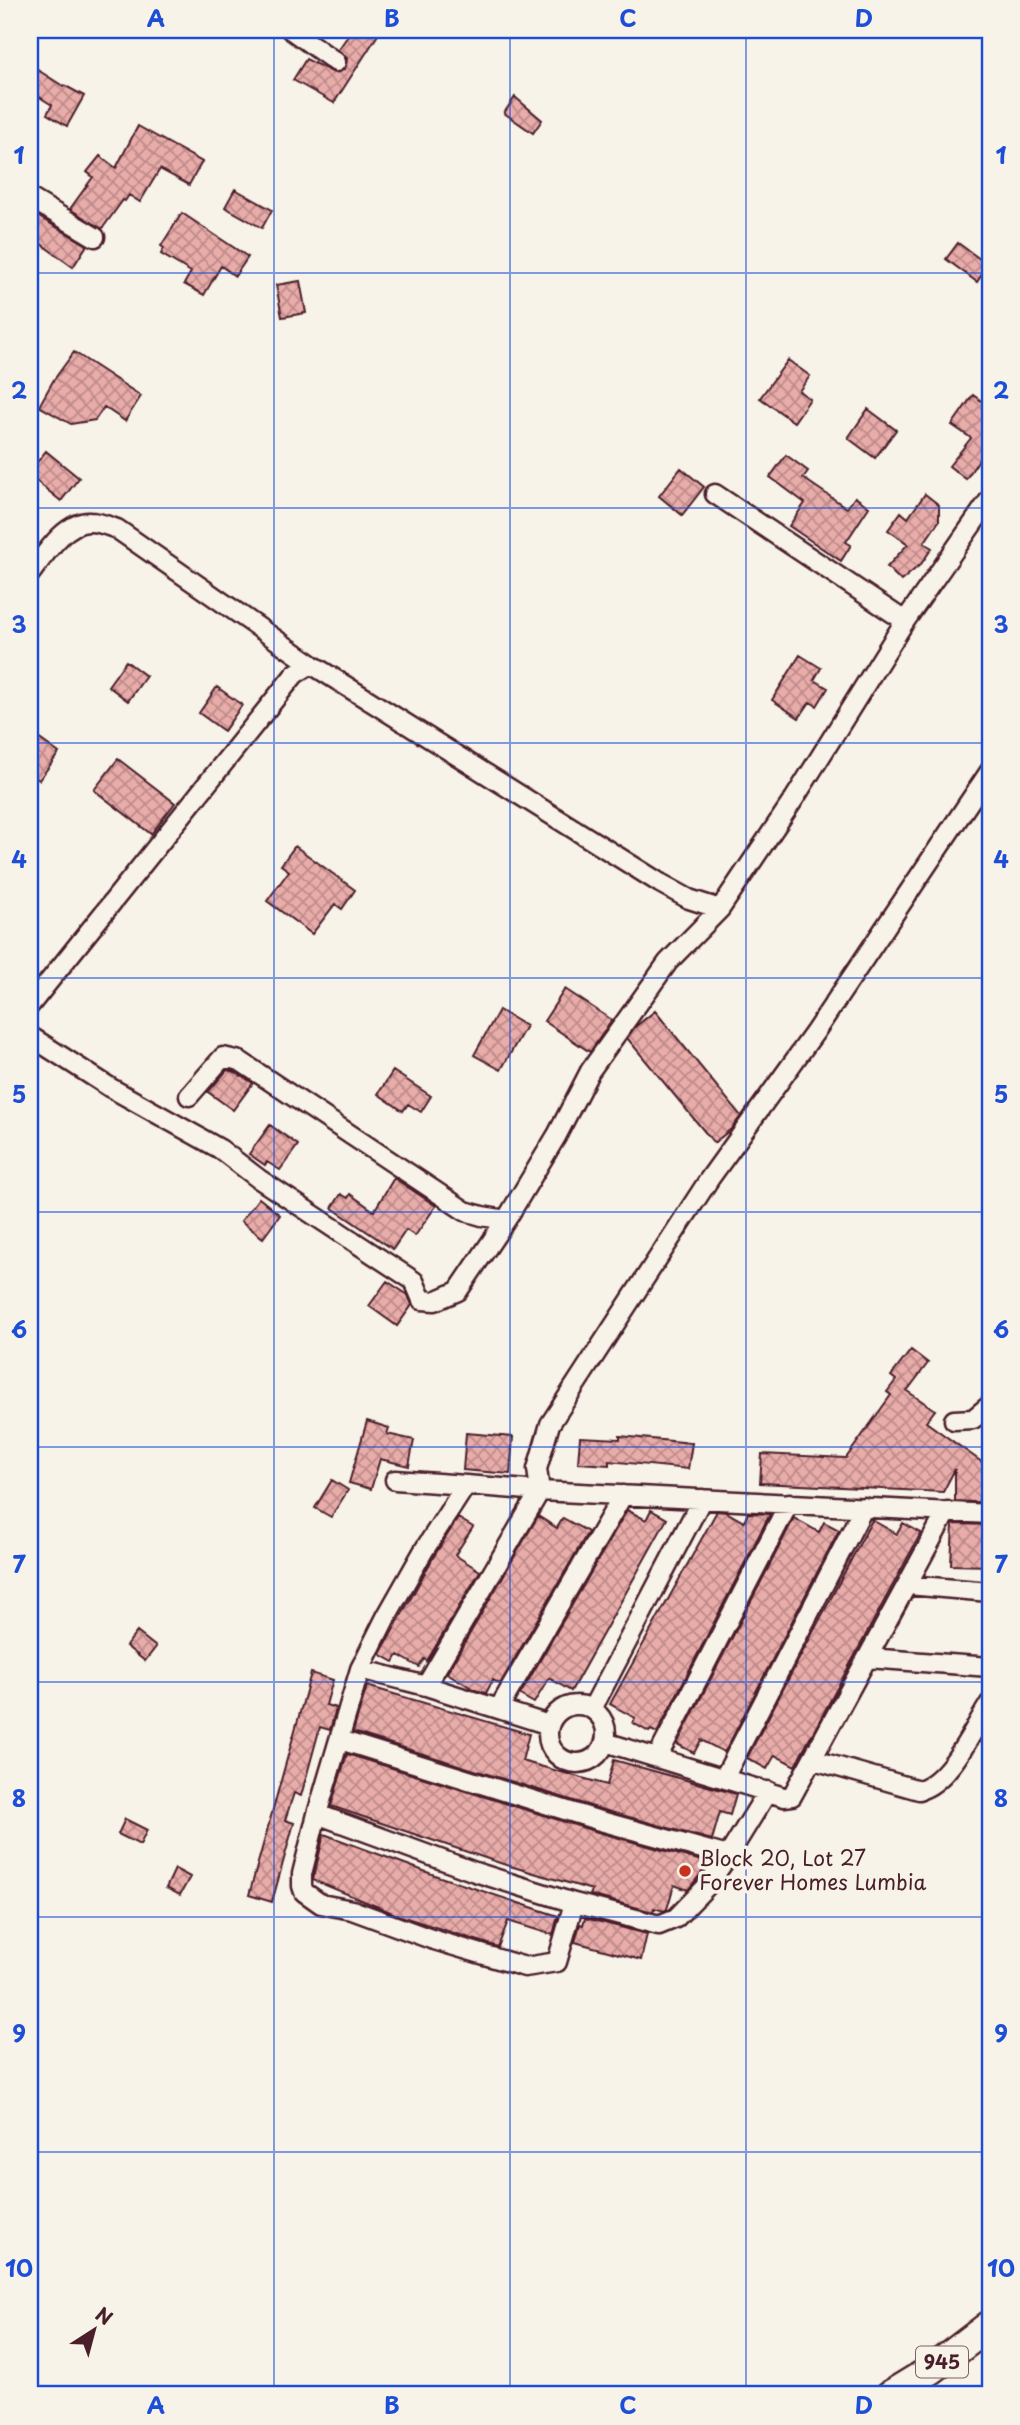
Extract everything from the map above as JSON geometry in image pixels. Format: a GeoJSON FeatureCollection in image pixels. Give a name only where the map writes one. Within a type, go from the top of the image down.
{"type":"FeatureCollection","features":[{"type":"Feature","properties":{"kind":"main road","name":"945"},"geometry":{"type":"LineString","coordinates":[[890,2395],[932,2370],[990,2325]]}},
{"type":"Feature","properties":{"kind":"street"},"geometry":{"type":"LineString","coordinates":[[291,30],[335,62]]}},
{"type":"Feature","properties":{"kind":"street"},"geometry":{"type":"LineString","coordinates":[[30,198],[95,237]]}},
{"type":"Feature","properties":{"kind":"street"},"geometry":{"type":"LineString","coordinates":[[715,494],[905,621]]}},
{"type":"Feature","properties":{"kind":"street"},"geometry":{"type":"LineString","coordinates":[[30,1036],[111,1088],[220,1149],[260,1179],[414,1281],[422,1300],[435,1301],[458,1290],[506,1220],[557,1135],[590,1071],[668,962],[720,909],[794,799],[905,621],[990,499]]}},
{"type":"Feature","properties":{"kind":"street"},"geometry":{"type":"LineString","coordinates":[[30,574],[67,531],[78,524],[101,523],[117,529],[311,664],[660,883],[690,899],[720,909]]}},
{"type":"Feature","properties":{"kind":"street"},"geometry":{"type":"LineString","coordinates":[[30,1005],[295,674],[311,664]]}},
{"type":"Feature","properties":{"kind":"street"},"geometry":{"type":"LineString","coordinates":[[426,1686],[540,1491],[537,1468],[550,1423],[710,1178],[815,1032],[990,771]]}},
{"type":"Feature","properties":{"kind":"street"},"geometry":{"type":"LineString","coordinates":[[189,1096],[223,1057],[240,1061],[465,1211],[506,1220]]}},
{"type":"Feature","properties":{"kind":"street"},"geometry":{"type":"LineString","coordinates":[[954,1420],[973,1419],[983,1414],[990,1405]]}},
{"type":"Feature","properties":{"kind":"street"},"geometry":{"type":"LineString","coordinates":[[395,1479],[540,1491],[990,1514]]}},
{"type":"Feature","properties":{"kind":"street"},"geometry":{"type":"LineString","coordinates":[[466,1485],[424,1550],[360,1669],[317,1814],[302,1874],[302,1886],[304,1892],[321,1904],[352,1910],[431,1939],[525,1967],[557,1962],[574,1903]]}},
{"type":"Feature","properties":{"kind":"street"},"geometry":{"type":"LineString","coordinates":[[499,1708],[623,1495]]}},
{"type":"Feature","properties":{"kind":"street"},"geometry":{"type":"LineString","coordinates":[[592,1709],[702,1499]]}},
{"type":"Feature","properties":{"kind":"street"},"geometry":{"type":"LineString","coordinates":[[657,1758],[789,1503]]}},
{"type":"Feature","properties":{"kind":"street"},"geometry":{"type":"LineString","coordinates":[[724,1778],[864,1507]]}},
{"type":"Feature","properties":{"kind":"street"},"geometry":{"type":"LineString","coordinates":[[606,1742],[784,1797],[792,1796],[814,1760],[947,1511]]}},
{"type":"Feature","properties":{"kind":"street"},"geometry":{"type":"LineString","coordinates":[[908,1585],[990,1592]]}},
{"type":"Feature","properties":{"kind":"street"},"geometry":{"type":"LineString","coordinates":[[868,1658],[990,1667]]}},
{"type":"Feature","properties":{"kind":"street"},"geometry":{"type":"LineString","coordinates":[[360,1669],[426,1686],[549,1725]]}},
{"type":"Feature","properties":{"kind":"street"},"geometry":{"type":"LineString","coordinates":[[814,1760],[919,1790],[929,1787],[947,1770],[990,1703]]}},
{"type":"Feature","properties":{"kind":"street"},"geometry":{"type":"LineString","coordinates":[[580,1705],[592,1709],[604,1724],[606,1742],[599,1754],[589,1762],[575,1764],[563,1760],[553,1751],[548,1739],[549,1725],[556,1714],[567,1707],[580,1705]]}},
{"type":"Feature","properties":{"kind":"street"},"geometry":{"type":"LineString","coordinates":[[340,1740],[597,1820],[728,1856]]}},
{"type":"Feature","properties":{"kind":"street"},"geometry":{"type":"LineString","coordinates":[[317,1814],[475,1872],[574,1903],[659,1925],[676,1918],[706,1887],[768,1791]]}},
{"type":"Feature","properties":{"kind":"building"},"geometry":{"type":"Polygon","coordinates":[[[352,30],[381,30],[334,103],[293,80],[306,59],[334,73],[345,69],[347,58],[338,50],[352,30]]]}},
{"type":"Feature","properties":{"kind":"building"},"geometry":{"type":"Polygon","coordinates":[[[30,65],[84,96],[67,126],[47,114],[52,105],[30,91],[30,65]]]}},
{"type":"Feature","properties":{"kind":"building"},"geometry":{"type":"Polygon","coordinates":[[[515,97],[542,120],[533,133],[504,113],[515,97]]]}},
{"type":"Feature","properties":{"kind":"building"},"geometry":{"type":"Polygon","coordinates":[[[138,126],[202,162],[189,185],[160,169],[140,202],[129,195],[102,229],[70,209],[93,177],[87,172],[100,156],[116,168],[138,126]]]}},
{"type":"Feature","properties":{"kind":"building"},"geometry":{"type":"Polygon","coordinates":[[[235,189],[272,210],[262,228],[225,207],[235,189]]]}},
{"type":"Feature","properties":{"kind":"building"},"geometry":{"type":"Polygon","coordinates":[[[32,213],[87,245],[73,267],[30,236],[32,213]]]}},
{"type":"Feature","properties":{"kind":"building"},"geometry":{"type":"Polygon","coordinates":[[[182,213],[248,257],[235,276],[221,266],[204,295],[184,284],[191,272],[161,254],[164,248],[161,246],[182,213]]]}},
{"type":"Feature","properties":{"kind":"building"},"geometry":{"type":"Polygon","coordinates":[[[958,243],[988,265],[977,282],[946,259],[958,243]]]}},
{"type":"Feature","properties":{"kind":"building"},"geometry":{"type":"Polygon","coordinates":[[[300,281],[306,313],[282,317],[276,285],[300,281]]]}},
{"type":"Feature","properties":{"kind":"building"},"geometry":{"type":"Polygon","coordinates":[[[74,352],[141,396],[125,421],[104,407],[95,420],[71,424],[39,406],[74,352]]]}},
{"type":"Feature","properties":{"kind":"building"},"geometry":{"type":"Polygon","coordinates":[[[788,360],[810,376],[799,391],[810,399],[794,422],[760,398],[788,360]]]}},
{"type":"Feature","properties":{"kind":"building"},"geometry":{"type":"Polygon","coordinates":[[[973,395],[990,407],[990,443],[966,479],[949,466],[971,438],[952,425],[973,395]]]}},
{"type":"Feature","properties":{"kind":"building"},"geometry":{"type":"Polygon","coordinates":[[[868,409],[896,430],[875,458],[848,438],[868,409]]]}},
{"type":"Feature","properties":{"kind":"building"},"geometry":{"type":"Polygon","coordinates":[[[46,451],[79,478],[61,501],[30,476],[30,471],[46,451]]]}},
{"type":"Feature","properties":{"kind":"building"},"geometry":{"type":"Polygon","coordinates":[[[786,455],[808,471],[803,478],[847,508],[855,497],[869,507],[846,542],[851,545],[841,561],[789,526],[805,503],[770,477],[786,455]]]}},
{"type":"Feature","properties":{"kind":"building"},"geometry":{"type":"Polygon","coordinates":[[[681,468],[704,487],[682,515],[659,496],[681,468]]]}},
{"type":"Feature","properties":{"kind":"building"},"geometry":{"type":"Polygon","coordinates":[[[925,494],[939,505],[939,521],[924,543],[932,548],[921,564],[901,581],[887,567],[908,544],[888,530],[901,512],[908,518],[925,494]]]}},
{"type":"Feature","properties":{"kind":"building"},"geometry":{"type":"Polygon","coordinates":[[[800,655],[821,668],[814,680],[828,688],[817,706],[810,702],[799,718],[772,700],[800,655]]]}},
{"type":"Feature","properties":{"kind":"building"},"geometry":{"type":"Polygon","coordinates":[[[126,661],[146,676],[128,701],[108,686],[126,661]]]}},
{"type":"Feature","properties":{"kind":"building"},"geometry":{"type":"Polygon","coordinates":[[[217,687],[242,705],[224,731],[199,713],[217,687]]]}},
{"type":"Feature","properties":{"kind":"building"},"geometry":{"type":"Polygon","coordinates":[[[30,732],[59,753],[39,780],[30,774],[30,732]]]}},
{"type":"Feature","properties":{"kind":"building"},"geometry":{"type":"Polygon","coordinates":[[[118,759],[175,803],[151,834],[94,790],[118,759]]]}},
{"type":"Feature","properties":{"kind":"building"},"geometry":{"type":"Polygon","coordinates":[[[295,846],[355,890],[342,909],[335,904],[312,934],[267,901],[289,871],[281,865],[295,846]]]}},
{"type":"Feature","properties":{"kind":"building"},"geometry":{"type":"Polygon","coordinates":[[[565,989],[612,1020],[590,1052],[544,1021],[565,989]]]}},
{"type":"Feature","properties":{"kind":"building"},"geometry":{"type":"Polygon","coordinates":[[[499,1010],[526,1026],[501,1070],[474,1055],[499,1010]]]}},
{"type":"Feature","properties":{"kind":"building"},"geometry":{"type":"Polygon","coordinates":[[[655,1011],[741,1116],[731,1129],[714,1143],[627,1038],[635,1027],[655,1011]]]}},
{"type":"Feature","properties":{"kind":"building"},"geometry":{"type":"Polygon","coordinates":[[[227,1070],[253,1083],[233,1110],[208,1092],[227,1070]]]}},
{"type":"Feature","properties":{"kind":"building"},"geometry":{"type":"Polygon","coordinates":[[[393,1071],[431,1096],[421,1112],[408,1104],[403,1111],[378,1094],[393,1071]]]}},
{"type":"Feature","properties":{"kind":"building"},"geometry":{"type":"Polygon","coordinates":[[[270,1125],[298,1145],[280,1170],[267,1162],[265,1165],[249,1154],[270,1125]]]}},
{"type":"Feature","properties":{"kind":"building"},"geometry":{"type":"Polygon","coordinates":[[[394,1178],[436,1206],[415,1236],[406,1230],[393,1249],[332,1208],[341,1194],[348,1198],[350,1194],[374,1211],[394,1178]]]}},
{"type":"Feature","properties":{"kind":"building"},"geometry":{"type":"Polygon","coordinates":[[[259,1198],[280,1215],[263,1238],[241,1221],[259,1198]]]}},
{"type":"Feature","properties":{"kind":"building"},"geometry":{"type":"Polygon","coordinates":[[[387,1281],[408,1295],[412,1305],[397,1326],[369,1306],[387,1281]]]}},
{"type":"Feature","properties":{"kind":"building"},"geometry":{"type":"Polygon","coordinates":[[[911,1350],[928,1363],[907,1391],[935,1410],[926,1422],[990,1468],[990,1503],[955,1501],[955,1469],[943,1492],[760,1483],[762,1454],[846,1458],[891,1395],[887,1392],[896,1380],[891,1376],[911,1350]]]}},
{"type":"Feature","properties":{"kind":"building"},"geometry":{"type":"Polygon","coordinates":[[[367,1421],[389,1428],[387,1434],[414,1440],[409,1466],[380,1459],[371,1489],[349,1483],[367,1421]]]}},
{"type":"Feature","properties":{"kind":"building"},"geometry":{"type":"Polygon","coordinates":[[[466,1433],[513,1437],[510,1474],[463,1470],[466,1433]]]}},
{"type":"Feature","properties":{"kind":"building"},"geometry":{"type":"Polygon","coordinates":[[[620,1436],[692,1443],[688,1469],[609,1461],[609,1465],[578,1463],[580,1437],[620,1439],[620,1436]]]}},
{"type":"Feature","properties":{"kind":"building"},"geometry":{"type":"Polygon","coordinates":[[[332,1480],[348,1490],[331,1517],[315,1508],[332,1480]]]}},
{"type":"Feature","properties":{"kind":"building"},"geometry":{"type":"Polygon","coordinates":[[[627,1510],[646,1520],[651,1510],[667,1519],[571,1691],[549,1678],[534,1703],[520,1695],[627,1510]]]}},
{"type":"Feature","properties":{"kind":"building"},"geometry":{"type":"Polygon","coordinates":[[[717,1511],[726,1512],[744,1522],[748,1513],[770,1514],[657,1733],[651,1730],[649,1732],[633,1723],[635,1718],[610,1704],[717,1511]]]}},
{"type":"Feature","properties":{"kind":"building"},"geometry":{"type":"Polygon","coordinates":[[[538,1516],[557,1528],[563,1518],[588,1532],[500,1684],[493,1680],[486,1693],[475,1690],[447,1673],[538,1516]]]}},
{"type":"Feature","properties":{"kind":"building"},"geometry":{"type":"Polygon","coordinates":[[[458,1518],[473,1527],[455,1555],[480,1571],[427,1661],[424,1659],[419,1667],[398,1655],[394,1662],[380,1654],[458,1518]]]}},
{"type":"Feature","properties":{"kind":"building"},"geometry":{"type":"Polygon","coordinates":[[[794,1518],[819,1532],[824,1522],[839,1530],[727,1748],[724,1752],[701,1740],[694,1753],[677,1744],[794,1518]]]}},
{"type":"Feature","properties":{"kind":"building"},"geometry":{"type":"Polygon","coordinates":[[[872,1520],[897,1534],[903,1523],[921,1533],[795,1766],[775,1755],[767,1769],[747,1758],[872,1520]]]}},
{"type":"Feature","properties":{"kind":"building"},"geometry":{"type":"Polygon","coordinates":[[[953,1524],[990,1525],[990,1566],[951,1565],[953,1524]]]}},
{"type":"Feature","properties":{"kind":"building"},"geometry":{"type":"Polygon","coordinates":[[[137,1632],[156,1647],[145,1661],[126,1646],[137,1632]]]}},
{"type":"Feature","properties":{"kind":"building"},"geometry":{"type":"Polygon","coordinates":[[[311,1673],[333,1680],[326,1705],[336,1708],[330,1730],[320,1727],[301,1796],[294,1793],[285,1820],[294,1823],[272,1902],[249,1895],[311,1673]]]}},
{"type":"Feature","properties":{"kind":"building"},"geometry":{"type":"Polygon","coordinates":[[[367,1686],[529,1734],[522,1761],[607,1785],[614,1760],[736,1794],[730,1815],[720,1812],[712,1840],[600,1809],[353,1732],[367,1686]]]}},
{"type":"Feature","properties":{"kind":"building"},"geometry":{"type":"Polygon","coordinates":[[[347,1754],[594,1831],[709,1863],[688,1890],[674,1885],[664,1911],[654,1908],[653,1912],[590,1895],[592,1890],[503,1864],[331,1806],[347,1754]]]}},
{"type":"Feature","properties":{"kind":"building"},"geometry":{"type":"Polygon","coordinates":[[[125,1819],[147,1830],[140,1845],[118,1834],[125,1819]]]}},
{"type":"Feature","properties":{"kind":"building"},"geometry":{"type":"Polygon","coordinates":[[[324,1834],[440,1877],[558,1916],[553,1935],[508,1921],[498,1947],[400,1916],[313,1880],[324,1834]]]}},
{"type":"Feature","properties":{"kind":"building"},"geometry":{"type":"Polygon","coordinates":[[[175,1869],[190,1877],[180,1895],[166,1888],[175,1869]]]}},
{"type":"Feature","properties":{"kind":"building"},"geometry":{"type":"Polygon","coordinates":[[[585,1918],[647,1934],[641,1960],[575,1942],[580,1924],[583,1925],[585,1918]]]}},
{"type":"Feature","properties":{"kind":"place","name":"Block 20, Lot 27 Forever Homes Lumbia"},"geometry":{"type":"Point","coordinates":[685,1871]}}]}
